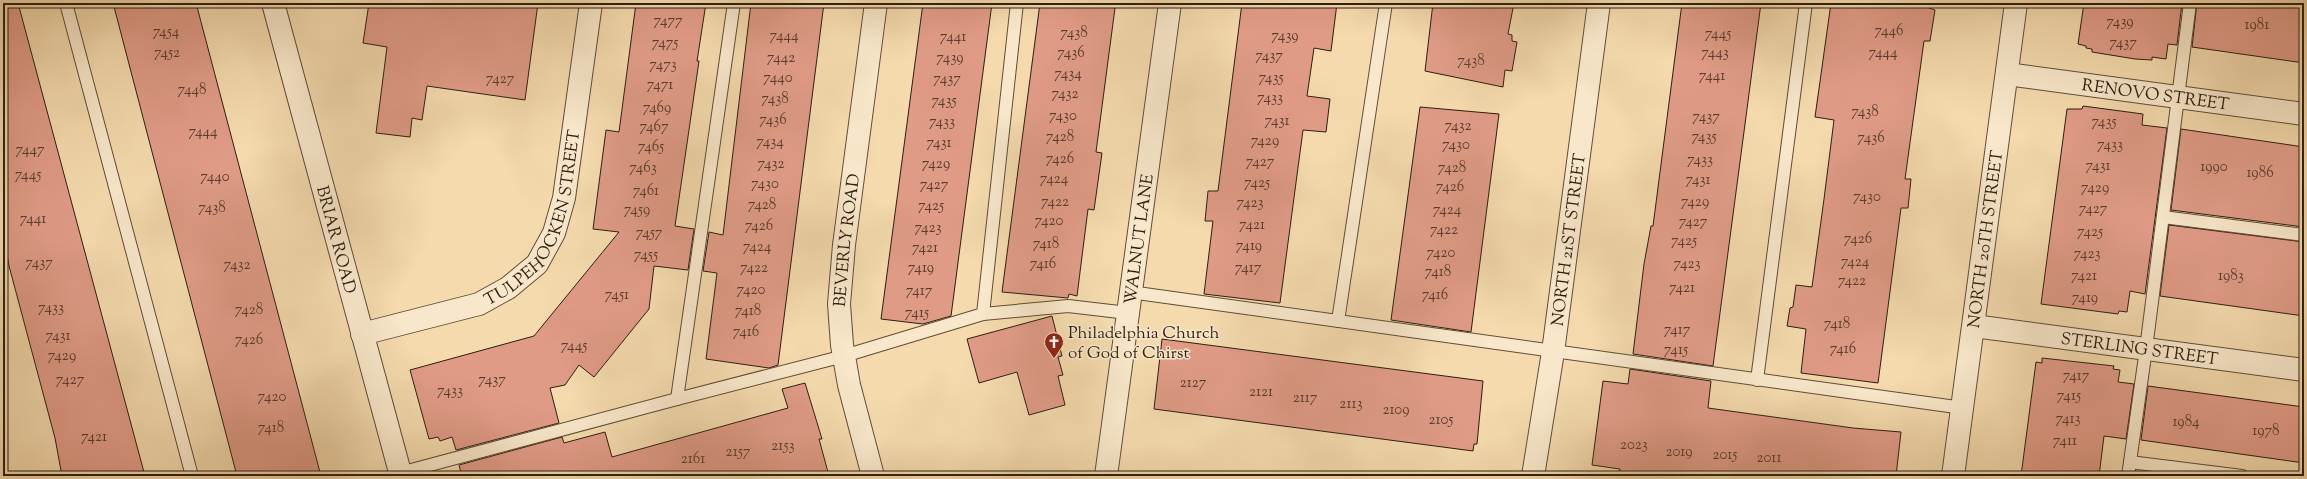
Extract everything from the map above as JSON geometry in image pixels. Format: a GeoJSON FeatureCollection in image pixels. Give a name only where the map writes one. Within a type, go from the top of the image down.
{"type":"FeatureCollection","features":[{"type":"Feature","properties":{"kind":"street","name":"BRIAR ROAD"},"geometry":{"type":"LineString","coordinates":[[273,3],[401,474]]}},
{"type":"Feature","properties":{"kind":"street","name":"TULPEHOCKEN STREET"},"geometry":{"type":"LineString","coordinates":[[362,334],[479,304],[508,288],[537,264],[554,233],[564,198],[591,3]]}},
{"type":"Feature","properties":{"kind":"street","name":"BEVERLY ROAD"},"geometry":{"type":"LineString","coordinates":[[874,476],[849,385],[844,356],[839,304],[844,245],[876,3]]}},
{"type":"Feature","properties":{"kind":"street","name":"WALNUT LANE"},"geometry":{"type":"LineString","coordinates":[[1106,476],[1170,3]]}},
{"type":"Feature","properties":{"kind":"street","name":"NORTH 21ST STREET"},"geometry":{"type":"LineString","coordinates":[[1533,476],[1553,352],[1599,3]]}},
{"type":"Feature","properties":{"kind":"street","name":"NORTH 20TH STREET"},"geometry":{"type":"LineString","coordinates":[[1953,476],[2016,3]]}},
{"type":"Feature","properties":{"kind":"street","name":"RENOVO STREET"},"geometry":{"type":"LineString","coordinates":[[2007,74],[2304,114]]}},
{"type":"Feature","properties":{"kind":"street","name":"STERLING STREET"},"geometry":{"type":"LineString","coordinates":[[1974,326],[2304,370]]}},
{"type":"Feature","properties":{"kind":"lane"},"geometry":{"type":"LineString","coordinates":[[66,3],[192,476]]}},
{"type":"Feature","properties":{"kind":"lane"},"geometry":{"type":"LineString","coordinates":[[677,400],[734,3]]}},
{"type":"Feature","properties":{"kind":"lane"},"geometry":{"type":"LineString","coordinates":[[983,314],[1017,3]]}},
{"type":"Feature","properties":{"kind":"lane"},"geometry":{"type":"LineString","coordinates":[[1338,321],[1386,3]]}},
{"type":"Feature","properties":{"kind":"lane"},"geometry":{"type":"LineString","coordinates":[[1757,380],[1806,3]]}},
{"type":"Feature","properties":{"kind":"lane"},"geometry":{"type":"LineString","coordinates":[[2128,476],[2146,349],[2190,3]]}},
{"type":"Feature","properties":{"kind":"lane"},"geometry":{"type":"LineString","coordinates":[[2163,216],[2304,235]]}},
{"type":"Feature","properties":{"kind":"lane"},"geometry":{"type":"LineString","coordinates":[[1130,292],[1962,408]]}},
{"type":"Feature","properties":{"kind":"lane"},"geometry":{"type":"LineString","coordinates":[[401,474],[844,356],[983,314],[1068,306],[1128,313]]}},
{"type":"Feature","properties":{"kind":"lane"},"geometry":{"type":"LineString","coordinates":[[2130,462],[2242,476]]}},
{"type":"Feature","properties":{"kind":"building"},"geometry":{"type":"Polygon","coordinates":[[[3,3],[18,3],[145,476],[62,476],[55,438],[9,266],[3,233],[3,3]]]}},
{"type":"Feature","properties":{"kind":"building"},"geometry":{"type":"Polygon","coordinates":[[[113,3],[196,3],[321,476],[237,476],[113,3]]]}},
{"type":"Feature","properties":{"kind":"building"},"geometry":{"type":"Polygon","coordinates":[[[369,3],[393,6],[394,3],[538,3],[525,100],[427,86],[422,120],[412,118],[410,137],[376,133],[387,47],[363,43],[369,3]]]}},
{"type":"Feature","properties":{"kind":"building"},"geometry":{"type":"Polygon","coordinates":[[[636,3],[706,3],[675,226],[694,229],[688,270],[654,266],[649,309],[594,377],[579,365],[565,385],[550,388],[559,423],[456,450],[452,437],[440,441],[438,437],[429,439],[410,370],[534,336],[619,232],[593,229],[606,130],[619,132],[636,3]]]}},
{"type":"Feature","properties":{"kind":"building"},"geometry":{"type":"Polygon","coordinates":[[[751,3],[824,3],[778,365],[769,368],[706,359],[717,273],[703,271],[709,232],[723,235],[751,3]]]}},
{"type":"Feature","properties":{"kind":"building"},"geometry":{"type":"Polygon","coordinates":[[[923,3],[992,3],[951,316],[923,324],[881,319],[923,3]]]}},
{"type":"Feature","properties":{"kind":"building"},"geometry":{"type":"Polygon","coordinates":[[[1040,3],[1089,3],[1115,8],[1096,152],[1102,153],[1094,210],[1088,209],[1077,296],[1069,294],[1068,298],[1002,292],[1040,3]]]}},
{"type":"Feature","properties":{"kind":"building"},"geometry":{"type":"Polygon","coordinates":[[[1242,3],[1337,3],[1331,51],[1314,48],[1307,96],[1330,99],[1326,132],[1303,130],[1280,303],[1204,294],[1213,221],[1205,221],[1208,191],[1218,191],[1242,3]]]}},
{"type":"Feature","properties":{"kind":"building"},"geometry":{"type":"Polygon","coordinates":[[[1433,3],[1514,3],[1508,34],[1512,35],[1512,41],[1517,42],[1512,71],[1505,70],[1503,87],[1425,71],[1433,3]]]}},
{"type":"Feature","properties":{"kind":"building"},"geometry":{"type":"Polygon","coordinates":[[[1682,3],[1761,3],[1713,366],[1633,354],[1644,264],[1651,226],[1653,226],[1682,3]]]}},
{"type":"Feature","properties":{"kind":"building"},"geometry":{"type":"Polygon","coordinates":[[[1831,3],[1924,3],[1924,6],[1935,10],[1930,41],[1924,41],[1905,179],[1911,179],[1908,208],[1901,208],[1878,383],[1801,373],[1806,329],[1787,326],[1790,308],[1793,307],[1796,285],[1812,287],[1824,199],[1834,120],[1815,117],[1831,3]]]}},
{"type":"Feature","properties":{"kind":"building"},"geometry":{"type":"Polygon","coordinates":[[[2084,3],[2182,3],[2177,45],[2168,44],[2166,59],[2152,57],[2152,60],[2135,59],[2092,52],[2092,49],[2078,44],[2084,3]]]}},
{"type":"Feature","properties":{"kind":"building"},"geometry":{"type":"Polygon","coordinates":[[[2197,3],[2304,3],[2304,63],[2192,47],[2197,3]]]}},
{"type":"Feature","properties":{"kind":"building"},"geometry":{"type":"Polygon","coordinates":[[[2083,106],[2143,114],[2142,125],[2167,128],[2145,294],[2130,291],[2127,312],[2119,311],[2118,314],[2041,304],[2067,109],[2082,109],[2083,106]]]}},
{"type":"Feature","properties":{"kind":"building"},"geometry":{"type":"Polygon","coordinates":[[[1420,107],[1499,114],[1471,332],[1391,320],[1420,107]]]}},
{"type":"Feature","properties":{"kind":"building"},"geometry":{"type":"Polygon","coordinates":[[[2181,129],[2304,147],[2304,227],[2171,210],[2181,129]]]}},
{"type":"Feature","properties":{"kind":"building"},"geometry":{"type":"Polygon","coordinates":[[[2169,225],[2304,242],[2304,316],[2160,296],[2169,225]]]}},
{"type":"Feature","properties":{"kind":"building"},"geometry":{"type":"Polygon","coordinates":[[[1052,316],[1062,356],[1058,357],[1063,375],[1058,376],[1065,405],[1029,415],[1017,372],[979,383],[967,339],[1052,316]]]}},
{"type":"Feature","properties":{"kind":"building"},"geometry":{"type":"Polygon","coordinates":[[[1162,339],[1483,381],[1477,444],[1474,444],[1473,451],[1154,409],[1162,339]]]}},
{"type":"Feature","properties":{"kind":"building"},"geometry":{"type":"Polygon","coordinates":[[[2042,358],[2114,366],[2113,369],[2120,370],[2118,382],[2134,384],[2126,439],[2104,436],[2099,476],[2021,476],[2036,362],[2042,363],[2042,358]]]}},
{"type":"Feature","properties":{"kind":"building"},"geometry":{"type":"Polygon","coordinates":[[[1630,369],[1711,381],[1708,408],[1853,428],[1901,432],[1896,476],[1645,476],[1619,473],[1620,469],[1592,465],[1603,381],[1628,384],[1630,369]]]}},
{"type":"Feature","properties":{"kind":"building"},"geometry":{"type":"Polygon","coordinates":[[[805,383],[822,439],[819,439],[829,476],[462,476],[459,465],[562,437],[564,443],[605,432],[612,457],[788,408],[782,389],[805,383]]]}},
{"type":"Feature","properties":{"kind":"building"},"geometry":{"type":"Polygon","coordinates":[[[2148,386],[2304,407],[2304,463],[2141,440],[2148,386]]]}},
{"type":"Feature","properties":{"kind":"place","name":"Philadelphia Church of God of Chirst"},"geometry":{"type":"Point","coordinates":[1054,359]}}]}
